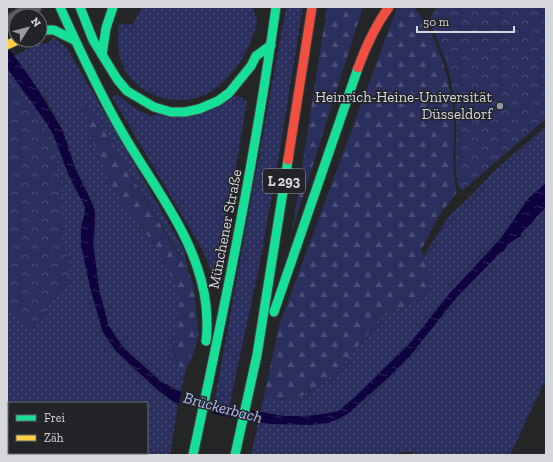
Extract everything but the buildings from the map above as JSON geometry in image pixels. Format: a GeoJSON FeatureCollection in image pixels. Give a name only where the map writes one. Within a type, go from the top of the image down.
{"type":"FeatureCollection","features":[{"type":"Feature","properties":{"kind":"highway"},"geometry":{"type":"LineString","coordinates":[[60,7],[74,40],[98,88],[178,224],[194,256],[201,277],[206,301],[208,332],[205,350]]}},
{"type":"Feature","properties":{"kind":"highway"},"geometry":{"type":"LineString","coordinates":[[80,7],[93,40],[117,79],[127,91],[154,107],[171,112],[185,112],[209,105],[229,93],[256,56],[271,46]]}},
{"type":"Feature","properties":{"kind":"highway"},"geometry":{"type":"LineString","coordinates":[[102,55],[106,28],[113,7]]}},
{"type":"Feature","properties":{"kind":"highway","name":"Münchener Straße"},"geometry":{"type":"LineString","coordinates":[[193,455],[233,263],[254,152],[276,7]]}},
{"type":"Feature","properties":{"kind":"highway","name":"L 293"},"geometry":{"type":"LineString","coordinates":[[235,455],[257,355],[312,7]]}},
{"type":"Feature","properties":{"kind":"highway"},"geometry":{"type":"LineString","coordinates":[[257,355],[264,341],[367,43],[380,18],[389,7]]}},
{"type":"Feature","properties":{"kind":"highway"},"geometry":{"type":"LineString","coordinates":[[367,43],[370,20]]}},
{"type":"Feature","properties":{"kind":"highway"},"geometry":{"type":"LineString","coordinates":[[48,30],[54,30],[74,40]]}},
{"type":"Feature","properties":{"kind":"highway"},"geometry":{"type":"LineString","coordinates":[[196,400],[200,420]]}},
{"type":"Feature","properties":{"kind":"green space"},"geometry":{"type":"Polygon","coordinates":[[[142,7],[254,7],[257,23],[247,50],[238,66],[226,80],[212,91],[201,96],[177,100],[153,95],[143,89],[133,81],[123,66],[119,54],[119,24],[133,24],[142,7]]]}},
{"type":"Feature","properties":{"kind":"green space"},"geometry":{"type":"Polygon","coordinates":[[[286,7],[303,7],[260,263],[229,407],[214,404],[286,7]]]}},
{"type":"Feature","properties":{"kind":"green space"},"geometry":{"type":"Polygon","coordinates":[[[327,7],[363,7],[292,231],[327,7]]]}},
{"type":"Feature","properties":{"kind":"green space"},"geometry":{"type":"Polygon","coordinates":[[[397,7],[414,7],[430,32],[442,60],[450,88],[454,118],[453,164],[457,192],[439,216],[421,250],[426,259],[432,280],[427,293],[406,306],[385,312],[341,368],[324,382],[302,396],[285,400],[264,396],[279,326],[397,7]]]}},
{"type":"Feature","properties":{"kind":"green space","name":"Heinrich-Heine-Universität Düsseldorf"},"geometry":{"type":"Polygon","coordinates":[[[437,7],[546,7],[546,119],[463,190],[459,188],[456,171],[456,119],[451,79],[444,56],[428,20],[437,7]]]}},
{"type":"Feature","properties":{"kind":"green space"},"geometry":{"type":"Polygon","coordinates":[[[53,37],[67,48],[184,250],[199,335],[190,364],[188,364],[198,331],[180,255],[101,126],[139,226],[155,245],[170,270],[180,300],[178,329],[172,351],[172,364],[186,369],[181,392],[159,380],[126,350],[112,332],[108,324],[99,289],[93,242],[95,216],[94,207],[76,170],[62,129],[47,102],[14,56],[30,48],[48,48],[53,37]]]}},
{"type":"Feature","properties":{"kind":"green space"},"geometry":{"type":"Polygon","coordinates":[[[7,68],[54,136],[69,176],[85,207],[81,228],[91,291],[129,364],[160,392],[178,405],[170,455],[76,454],[148,454],[148,402],[9,402],[7,400],[7,68]]]}},
{"type":"Feature","properties":{"kind":"green space"},"geometry":{"type":"Polygon","coordinates":[[[13,82],[33,109],[54,149],[57,160],[63,229],[70,277],[31,332],[7,309],[7,85],[13,82]]]}},
{"type":"Feature","properties":{"kind":"green space"},"geometry":{"type":"Polygon","coordinates":[[[117,94],[131,106],[150,116],[238,96],[247,101],[215,282],[202,249],[112,97],[117,94]]]}},
{"type":"Feature","properties":{"kind":"green space"},"geometry":{"type":"Polygon","coordinates":[[[84,104],[101,126],[189,272],[194,287],[198,331],[186,369],[172,364],[172,351],[178,329],[180,300],[170,271],[155,245],[121,202],[107,177],[89,131],[84,104]]]}},
{"type":"Feature","properties":{"kind":"green space"},"geometry":{"type":"Polygon","coordinates":[[[546,126],[546,382],[543,385],[510,455],[414,455],[412,452],[401,452],[396,455],[251,455],[264,396],[285,400],[302,396],[324,382],[341,368],[385,312],[406,306],[414,301],[426,259],[424,256],[445,222],[492,173],[546,126]]]}},
{"type":"Feature","properties":{"kind":"water","name":"Brückerbach"},"geometry":{"type":"Polygon","coordinates":[[[7,46],[31,79],[62,129],[76,170],[94,207],[95,216],[93,242],[99,289],[108,324],[117,339],[126,350],[159,380],[176,390],[214,404],[284,416],[305,416],[338,411],[354,398],[411,342],[449,294],[501,238],[528,199],[546,183],[546,207],[521,233],[521,236],[508,244],[504,251],[500,253],[457,297],[410,356],[349,413],[338,419],[328,423],[311,425],[270,424],[227,417],[178,405],[160,392],[116,351],[103,333],[91,291],[81,246],[81,228],[85,207],[69,176],[54,136],[7,68],[7,46]]]}},
{"type":"Feature","properties":{"kind":"pier"},"geometry":{"type":"Polygon","coordinates":[[[182,390],[214,402],[212,416],[178,407],[182,390]]]}},
{"type":"Feature","properties":{"kind":"traffic: fast"},"geometry":{"type":"LineString","coordinates":[[60,7],[105,102],[134,153],[173,215],[194,258],[206,305],[206,341]]}},
{"type":"Feature","properties":{"kind":"traffic: fast"},"geometry":{"type":"LineString","coordinates":[[80,7],[93,40],[117,79],[127,91],[154,107],[171,112],[185,112],[199,109],[218,101],[229,93],[251,66],[256,56],[271,45]]}},
{"type":"Feature","properties":{"kind":"traffic: fast"},"geometry":{"type":"LineString","coordinates":[[102,55],[106,28],[113,7]]}},
{"type":"Feature","properties":{"kind":"traffic: fast"},"geometry":{"type":"LineString","coordinates":[[193,455],[239,232],[259,120],[276,7]]}},
{"type":"Feature","properties":{"kind":"traffic: fast"},"geometry":{"type":"LineString","coordinates":[[48,30],[54,30],[74,40]]}},
{"type":"Feature","properties":{"kind":"traffic: fast"},"geometry":{"type":"LineString","coordinates":[[274,312],[358,68]]}},
{"type":"Feature","properties":{"kind":"traffic: fast"},"geometry":{"type":"LineString","coordinates":[[235,455],[257,355],[288,160]]}},
{"type":"Feature","properties":{"kind":"traffic: jam"},"geometry":{"type":"LineString","coordinates":[[288,160],[312,7]]}},
{"type":"Feature","properties":{"kind":"traffic: jam"},"geometry":{"type":"LineString","coordinates":[[358,68],[371,36],[389,7]]}},
{"type":"Feature","properties":{"kind":"place","name":"Heinrich-Heine-Universität Düsseldorf"},"geometry":{"type":"Point","coordinates":[500,106]}}]}
